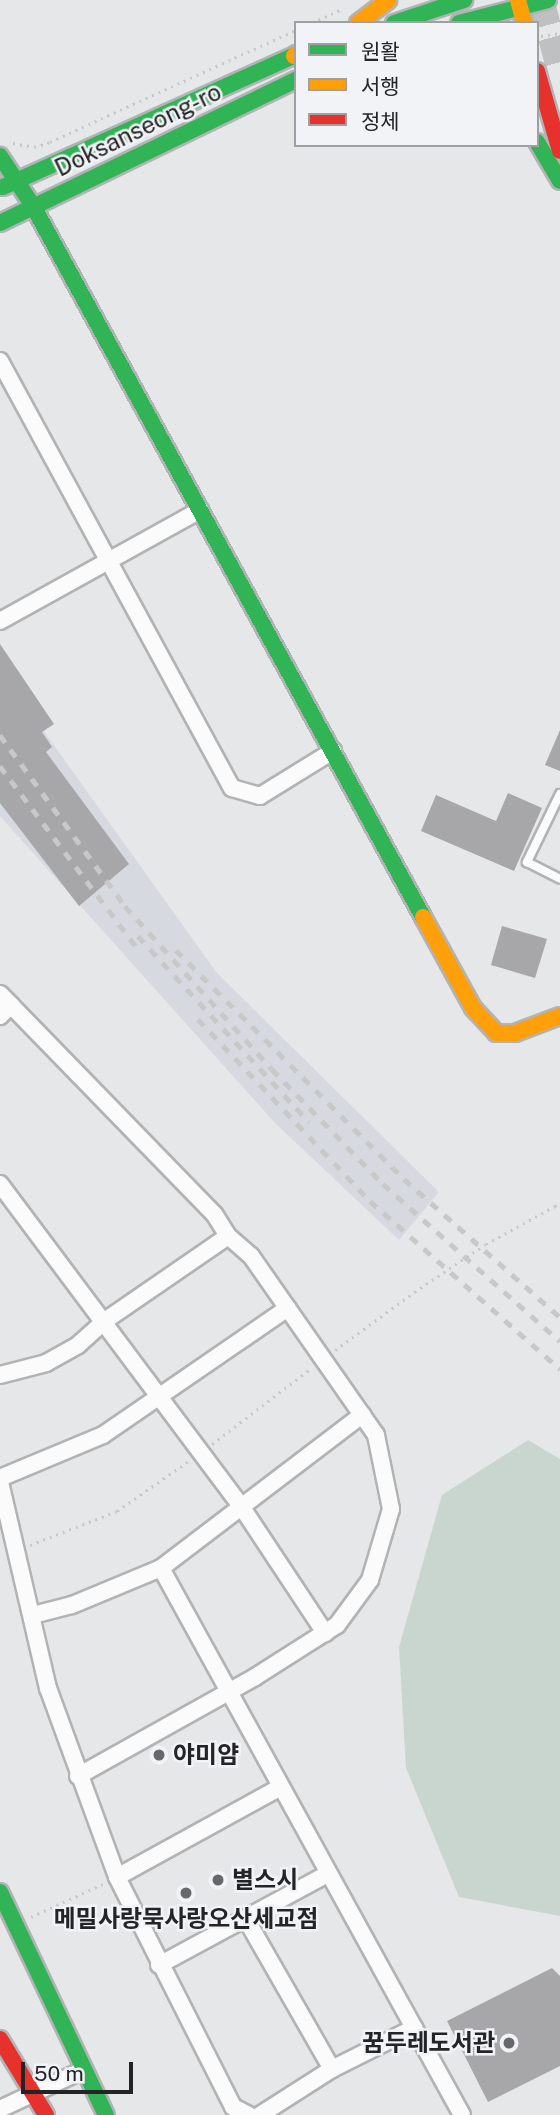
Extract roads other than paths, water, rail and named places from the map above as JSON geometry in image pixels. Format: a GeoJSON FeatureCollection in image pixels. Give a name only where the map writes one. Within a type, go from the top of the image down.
{"type":"FeatureCollection","features":[{"type":"Feature","properties":{"kind":"street"},"geometry":{"type":"LineString","coordinates":[[361,21],[388,0]]}},
{"type":"Feature","properties":{"kind":"street"},"geometry":{"type":"LineString","coordinates":[[400,21],[464,0]]}},
{"type":"Feature","properties":{"kind":"street"},"geometry":{"type":"LineString","coordinates":[[465,21],[519,3],[548,0]]}},
{"type":"Feature","properties":{"kind":"street"},"geometry":{"type":"LineString","coordinates":[[519,3],[524,21]]}},
{"type":"Feature","properties":{"kind":"street","name":"Doksanseong-ro"},"geometry":{"type":"LineString","coordinates":[[7,185],[294,55]]}},
{"type":"Feature","properties":{"kind":"street"},"geometry":{"type":"LineString","coordinates":[[539,78],[559,145]]}},
{"type":"Feature","properties":{"kind":"street","name":"Doksanseong-ro"},"geometry":{"type":"LineString","coordinates":[[0,223],[294,81]]}},
{"type":"Feature","properties":{"kind":"street"},"geometry":{"type":"LineString","coordinates":[[539,145],[560,181]]}},
{"type":"Feature","properties":{"kind":"street"},"geometry":{"type":"LineString","coordinates":[[0,156],[7,185],[33,206],[483,1023],[496,1033],[515,1033],[560,1016]]}},
{"type":"Feature","properties":{"kind":"street"},"geometry":{"type":"LineString","coordinates":[[0,361],[232,788],[260,796],[333,751]]}},
{"type":"Feature","properties":{"kind":"street"},"geometry":{"type":"LineString","coordinates":[[0,621],[200,510]]}},
{"type":"Feature","properties":{"kind":"street"},"geometry":{"type":"LineString","coordinates":[[4,1005],[214,1214],[228,1236],[251,1256],[376,1435],[391,1509],[370,1580],[337,1625],[226,1693],[78,1776]]}},
{"type":"Feature","properties":{"kind":"street"},"geometry":{"type":"LineString","coordinates":[[0,1184],[106,1320],[158,1398],[243,1509],[326,1633]]}},
{"type":"Feature","properties":{"kind":"street"},"geometry":{"type":"LineString","coordinates":[[0,1375],[46,1363],[78,1345],[106,1320],[228,1236]]}},
{"type":"Feature","properties":{"kind":"street"},"geometry":{"type":"LineString","coordinates":[[249,2115],[233,2107],[159,1965],[117,1877],[48,1688],[33,1615],[13,1549],[0,1480],[103,1435],[288,1308]]}},
{"type":"Feature","properties":{"kind":"street"},"geometry":{"type":"LineString","coordinates":[[33,1615],[72,1605],[161,1568],[243,1509],[362,1415]]}},
{"type":"Feature","properties":{"kind":"street"},"geometry":{"type":"LineString","coordinates":[[161,1568],[226,1693],[462,2115]]}},
{"type":"Feature","properties":{"kind":"street"},"geometry":{"type":"LineString","coordinates":[[117,1877],[279,1788]]}},
{"type":"Feature","properties":{"kind":"street"},"geometry":{"type":"LineString","coordinates":[[159,1965],[327,1874]]}},
{"type":"Feature","properties":{"kind":"street"},"geometry":{"type":"LineString","coordinates":[[0,1892],[81,2071],[106,2115]]}},
{"type":"Feature","properties":{"kind":"street"},"geometry":{"type":"LineString","coordinates":[[246,1919],[332,2069]]}},
{"type":"Feature","properties":{"kind":"street"},"geometry":{"type":"LineString","coordinates":[[260,2115],[332,2069],[414,2028]]}},
{"type":"Feature","properties":{"kind":"street"},"geometry":{"type":"LineString","coordinates":[[0,2039],[29,2093],[46,2115]]}},
{"type":"Feature","properties":{"kind":"street"},"geometry":{"type":"LineString","coordinates":[[0,2109],[29,2093],[81,2071]]}},
{"type":"Feature","properties":{"kind":"lane"},"geometry":{"type":"LineString","coordinates":[[560,794],[527,862],[560,879]]}},
{"type":"Feature","properties":{"kind":"tunnel"},"geometry":{"type":"LineString","coordinates":[[541,0],[560,71]]}},
{"type":"Feature","properties":{"kind":"railway"},"geometry":{"type":"LineString","coordinates":[[0,735],[125,906],[272,1069],[383,1184],[560,1341]]}},
{"type":"Feature","properties":{"kind":"railway"},"geometry":{"type":"LineString","coordinates":[[0,766],[141,953]]}},
{"type":"Feature","properties":{"kind":"railway"},"geometry":{"type":"LineString","coordinates":[[138,936],[309,1122]]}},
{"type":"Feature","properties":{"kind":"railway"},"geometry":{"type":"LineString","coordinates":[[176,950],[404,1179],[560,1317]]}},
{"type":"Feature","properties":{"kind":"railway"},"geometry":{"type":"LineString","coordinates":[[198,1019],[370,1201],[560,1369]]}},
{"type":"Feature","properties":{"kind":"place","name":"야미얌"},"geometry":{"type":"Point","coordinates":[159,1755]}},
{"type":"Feature","properties":{"kind":"place","name":"별스시"},"geometry":{"type":"Point","coordinates":[218,1880]}},
{"type":"Feature","properties":{"kind":"place","name":"메밀사랑묵사랑오산세교점"},"geometry":{"type":"Point","coordinates":[186,1893]}},
{"type":"Feature","properties":{"kind":"place","name":"꿈두레도서관"},"geometry":{"type":"Point","coordinates":[509,2043]}}]}
